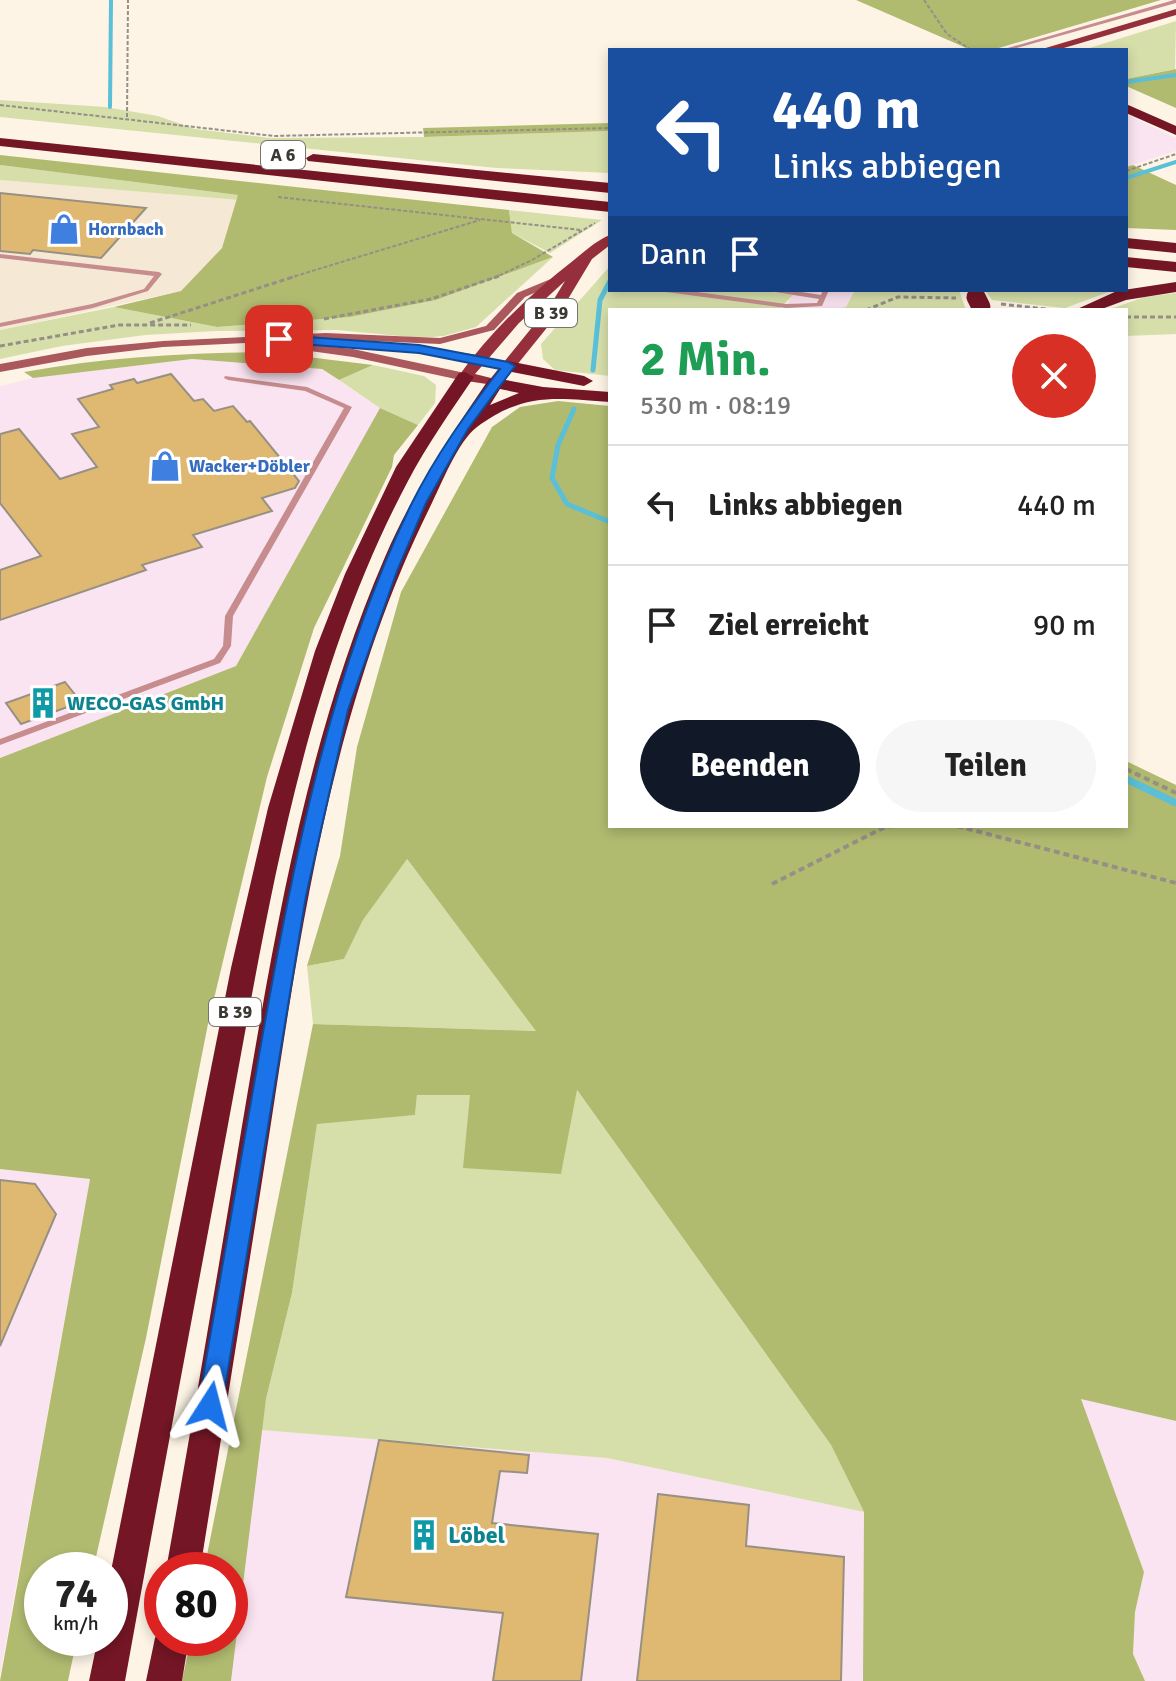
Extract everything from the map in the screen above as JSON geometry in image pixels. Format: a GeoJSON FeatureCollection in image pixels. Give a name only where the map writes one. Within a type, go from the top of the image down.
{"type":"FeatureCollection","features":[{"type":"Feature","properties":{"kind":"highway"},"geometry":{"type":"LineString","coordinates":[[1128,95],[1176,116]]}},
{"type":"Feature","properties":{"kind":"highway"},"geometry":{"type":"LineString","coordinates":[[1128,109],[1176,131]]}},
{"type":"Feature","properties":{"kind":"highway"},"geometry":{"type":"LineString","coordinates":[[0,126],[27,128]]}},
{"type":"Feature","properties":{"kind":"highway","name":"A 6"},"geometry":{"type":"LineString","coordinates":[[0,142],[608,207]]}},
{"type":"Feature","properties":{"kind":"highway","name":"A 6"},"geometry":{"type":"LineString","coordinates":[[304,157],[608,188]]}},
{"type":"Feature","properties":{"kind":"highway"},"geometry":{"type":"LineString","coordinates":[[1128,236],[1176,235]]}},
{"type":"Feature","properties":{"kind":"highway"},"geometry":{"type":"LineString","coordinates":[[1128,243],[1176,248]]}},
{"type":"Feature","properties":{"kind":"highway"},"geometry":{"type":"LineString","coordinates":[[1128,262],[1176,267]]}},
{"type":"Feature","properties":{"kind":"highway"},"geometry":{"type":"LineString","coordinates":[[1089,308],[1123,295],[1176,287]]}},
{"type":"Feature","properties":{"kind":"highway"},"geometry":{"type":"LineString","coordinates":[[508,366],[608,384]]}},
{"type":"Feature","properties":{"kind":"highway","name":"B 39"},"geometry":{"type":"LineString","coordinates":[[107,1681],[256,900],[295,749],[325,650],[367,545],[413,455],[472,368]]}},
{"type":"Feature","properties":{"kind":"highway"},"geometry":{"type":"LineString","coordinates":[[495,383],[543,392],[608,397]]}},
{"type":"Feature","properties":{"kind":"highway","name":"B 39"},"geometry":{"type":"LineString","coordinates":[[186,1552],[291,925],[340,710],[413,516],[462,428],[495,383]]}},
{"type":"Feature","properties":{"kind":"highway"},"geometry":{"type":"LineString","coordinates":[[462,428],[510,401],[543,392]]}},
{"type":"Feature","properties":{"kind":"highway"},"geometry":{"type":"LineString","coordinates":[[164,1681],[169,1656]]}},
{"type":"Feature","properties":{"kind":"main road"},"geometry":{"type":"LineString","coordinates":[[1052,48],[1176,12]]}},
{"type":"Feature","properties":{"kind":"main road","name":"B 39"},"geometry":{"type":"LineString","coordinates":[[472,368],[558,279],[608,240]]}},
{"type":"Feature","properties":{"kind":"main road","name":"B 39"},"geometry":{"type":"LineString","coordinates":[[495,383],[557,306],[587,256]]}},
{"type":"Feature","properties":{"kind":"main road"},"geometry":{"type":"LineString","coordinates":[[0,368],[87,352],[251,340],[326,336],[440,341],[490,328],[521,295],[558,279]]}},
{"type":"Feature","properties":{"kind":"main road"},"geometry":{"type":"LineString","coordinates":[[279,339],[351,342],[472,368],[495,383]]}},
{"type":"Feature","properties":{"kind":"main road"},"geometry":{"type":"LineString","coordinates":[[251,340],[472,368],[508,366]]}},
{"type":"Feature","properties":{"kind":"lane"},"geometry":{"type":"LineString","coordinates":[[1011,48],[1176,1]]}},
{"type":"Feature","properties":{"kind":"lane"},"geometry":{"type":"LineString","coordinates":[[0,256],[159,274],[146,290],[93,306],[0,325]]}},
{"type":"Feature","properties":{"kind":"lane"},"geometry":{"type":"LineString","coordinates":[[681,292],[786,306],[820,305],[824,293]]}},
{"type":"Feature","properties":{"kind":"lane"},"geometry":{"type":"LineString","coordinates":[[0,742],[217,661],[227,646],[229,616],[348,407],[307,389],[228,378]]}},
{"type":"Feature","properties":{"kind":"path"},"geometry":{"type":"LineString","coordinates":[[126,118],[129,109],[128,0]]}},
{"type":"Feature","properties":{"kind":"path"},"geometry":{"type":"LineString","coordinates":[[924,0],[938,26],[968,48]]}},
{"type":"Feature","properties":{"kind":"path"},"geometry":{"type":"LineString","coordinates":[[0,105],[274,136],[608,128]]}},
{"type":"Feature","properties":{"kind":"path"},"geometry":{"type":"LineString","coordinates":[[1128,170],[1176,154]]}},
{"type":"Feature","properties":{"kind":"path"},"geometry":{"type":"LineString","coordinates":[[278,197],[584,231]]}},
{"type":"Feature","properties":{"kind":"path"},"geometry":{"type":"LineString","coordinates":[[147,324],[480,220]]}},
{"type":"Feature","properties":{"kind":"path"},"geometry":{"type":"LineString","coordinates":[[324,319],[402,307],[462,291],[550,253],[595,223]]}},
{"type":"Feature","properties":{"kind":"path"},"geometry":{"type":"LineString","coordinates":[[1128,317],[1176,317]]}},
{"type":"Feature","properties":{"kind":"path"},"geometry":{"type":"LineString","coordinates":[[0,346],[119,325],[193,326]]}},
{"type":"Feature","properties":{"kind":"path"},"geometry":{"type":"LineString","coordinates":[[1128,770],[1176,793]]}},
{"type":"Feature","properties":{"kind":"path"},"geometry":{"type":"LineString","coordinates":[[772,884],[883,828]]}},
{"type":"Feature","properties":{"kind":"path"},"geometry":{"type":"LineString","coordinates":[[965,828],[1176,883]]}},
{"type":"Feature","properties":{"kind":"shaded area"},"geometry":{"type":"Polygon","coordinates":[[[1128,115],[1176,138],[1176,151],[1128,166],[1128,115]]]}},
{"type":"Feature","properties":{"kind":"shaded area"},"geometry":{"type":"Polygon","coordinates":[[[0,180],[239,200],[222,248],[181,291],[0,330],[0,180]]]}},
{"type":"Feature","properties":{"kind":"shaded area"},"geometry":{"type":"Polygon","coordinates":[[[772,292],[854,292],[846,307],[785,308],[793,295],[772,292]]]}},
{"type":"Feature","properties":{"kind":"shaded area"},"geometry":{"type":"Polygon","coordinates":[[[192,359],[322,369],[380,408],[298,561],[236,666],[0,758],[0,386],[33,378],[192,359]]]}},
{"type":"Feature","properties":{"kind":"shaded area"},"geometry":{"type":"Polygon","coordinates":[[[0,1169],[90,1179],[0,1675],[0,1169]]]}},
{"type":"Feature","properties":{"kind":"shaded area"},"geometry":{"type":"Polygon","coordinates":[[[1080,1398],[1176,1421],[1176,1681],[1145,1681],[1133,1654],[1135,1612],[1144,1572],[1080,1398]]]}},
{"type":"Feature","properties":{"kind":"shaded area"},"geometry":{"type":"Polygon","coordinates":[[[261,1430],[607,1458],[864,1512],[863,1681],[231,1681],[234,1656],[248,1656],[246,1552],[261,1430]]]}},
{"type":"Feature","properties":{"kind":"green space"},"geometry":{"type":"Polygon","coordinates":[[[856,0],[1161,0],[999,48],[966,48],[856,0]]]}},
{"type":"Feature","properties":{"kind":"green space"},"geometry":{"type":"Polygon","coordinates":[[[1176,21],[1175,69],[1128,79],[1128,48],[1089,48],[1176,21]]]}},
{"type":"Feature","properties":{"kind":"green space"},"geometry":{"type":"Polygon","coordinates":[[[1176,69],[1176,108],[1128,87],[1128,79],[1176,69]]]}},
{"type":"Feature","properties":{"kind":"green space"},"geometry":{"type":"Polygon","coordinates":[[[0,100],[105,107],[158,116],[195,129],[270,138],[608,131],[608,173],[496,168],[0,117],[0,100]]]}},
{"type":"Feature","properties":{"kind":"green space"},"geometry":{"type":"Polygon","coordinates":[[[608,123],[608,131],[424,137],[423,128],[608,123]]]}},
{"type":"Feature","properties":{"kind":"green space"},"geometry":{"type":"Polygon","coordinates":[[[0,155],[509,210],[512,233],[553,257],[436,300],[350,317],[217,327],[114,307],[181,291],[222,248],[238,195],[0,165],[0,155]]]}},
{"type":"Feature","properties":{"kind":"green space"},"geometry":{"type":"Polygon","coordinates":[[[0,165],[238,195],[239,200],[0,180],[0,165]]]}},
{"type":"Feature","properties":{"kind":"green space"},"geometry":{"type":"Polygon","coordinates":[[[1133,165],[1176,185],[1176,230],[1128,228],[1128,166],[1133,165]]]}},
{"type":"Feature","properties":{"kind":"green space"},"geometry":{"type":"Polygon","coordinates":[[[509,210],[602,220],[550,253],[512,233],[509,210]]]}},
{"type":"Feature","properties":{"kind":"green space"},"geometry":{"type":"Polygon","coordinates":[[[553,257],[476,327],[444,336],[420,338],[337,330],[216,331],[145,335],[62,346],[0,359],[0,330],[114,307],[217,327],[350,317],[436,300],[553,257]]]}},
{"type":"Feature","properties":{"kind":"green space"},"geometry":{"type":"Polygon","coordinates":[[[608,268],[608,292],[772,292],[793,295],[780,308],[608,308],[608,376],[555,370],[543,359],[541,344],[608,268]]]}},
{"type":"Feature","properties":{"kind":"green space"},"geometry":{"type":"Polygon","coordinates":[[[854,292],[960,292],[965,308],[840,308],[846,307],[854,292]]]}},
{"type":"Feature","properties":{"kind":"green space"},"geometry":{"type":"Polygon","coordinates":[[[986,292],[1109,292],[1065,308],[992,300],[986,292]]]}},
{"type":"Feature","properties":{"kind":"green space"},"geometry":{"type":"Polygon","coordinates":[[[1176,293],[1176,334],[1128,336],[1128,308],[1114,308],[1144,297],[1176,293]]]}},
{"type":"Feature","properties":{"kind":"green space"},"geometry":{"type":"Polygon","coordinates":[[[267,352],[373,365],[339,380],[322,369],[192,359],[33,378],[24,372],[145,357],[267,352]]]}},
{"type":"Feature","properties":{"kind":"green space"},"geometry":{"type":"Polygon","coordinates":[[[373,365],[424,376],[436,385],[435,403],[418,425],[380,408],[339,380],[373,365]]]}},
{"type":"Feature","properties":{"kind":"green space"},"geometry":{"type":"Polygon","coordinates":[[[558,401],[608,406],[608,828],[1128,828],[1128,762],[1176,785],[1176,1421],[1081,1399],[1144,1572],[1135,1612],[1133,1654],[1145,1681],[863,1681],[864,1512],[831,1445],[577,1090],[561,1174],[463,1168],[470,1095],[417,1095],[415,1115],[317,1124],[292,1293],[266,1399],[247,1552],[208,1552],[313,1024],[536,1031],[407,859],[363,920],[344,959],[307,966],[340,856],[357,747],[401,592],[492,427],[520,407],[558,401]]]}},
{"type":"Feature","properties":{"kind":"green space"},"geometry":{"type":"Polygon","coordinates":[[[380,408],[418,425],[394,455],[392,467],[314,628],[267,777],[208,1024],[146,1338],[97,1552],[24,1552],[24,1656],[73,1656],[68,1681],[0,1681],[90,1179],[0,1169],[0,758],[236,666],[380,408]]]}},
{"type":"Feature","properties":{"kind":"green space"},"geometry":{"type":"Polygon","coordinates":[[[406,858],[537,1031],[313,1024],[307,966],[344,959],[363,920],[406,858]]]}},
{"type":"Feature","properties":{"kind":"green space"},"geometry":{"type":"Polygon","coordinates":[[[576,1089],[831,1445],[864,1512],[607,1458],[261,1430],[292,1293],[317,1123],[415,1115],[417,1095],[470,1095],[561,1173],[576,1089]]]}},
{"type":"Feature","properties":{"kind":"green space"},"geometry":{"type":"Polygon","coordinates":[[[187,1656],[234,1656],[231,1681],[182,1681],[187,1656]]]}},
{"type":"Feature","properties":{"kind":"building","name":"Hornbach"},"geometry":{"type":"Polygon","coordinates":[[[0,193],[146,208],[101,258],[33,250],[30,254],[0,251],[0,193]]]}},
{"type":"Feature","properties":{"kind":"building"},"geometry":{"type":"Polygon","coordinates":[[[171,374],[194,401],[203,399],[214,411],[233,406],[247,422],[250,421],[299,481],[295,488],[262,498],[272,511],[193,535],[202,547],[142,565],[146,570],[0,620],[0,570],[41,556],[0,503],[0,434],[19,429],[60,479],[97,467],[72,434],[99,427],[78,399],[113,389],[110,385],[134,379],[137,383],[171,374]]]}},
{"type":"Feature","properties":{"kind":"building","name":"WECO-GAS GmbH"},"geometry":{"type":"Polygon","coordinates":[[[65,682],[81,702],[21,724],[6,703],[65,682]]]}},
{"type":"Feature","properties":{"kind":"building"},"geometry":{"type":"Polygon","coordinates":[[[0,1180],[35,1184],[56,1214],[0,1346],[0,1180]]]}},
{"type":"Feature","properties":{"kind":"building"},"geometry":{"type":"Polygon","coordinates":[[[379,1440],[529,1455],[527,1473],[500,1471],[492,1523],[598,1534],[581,1681],[493,1681],[503,1613],[346,1597],[379,1440]]]}},
{"type":"Feature","properties":{"kind":"building"},"geometry":{"type":"Polygon","coordinates":[[[658,1494],[749,1505],[746,1546],[844,1557],[841,1681],[637,1681],[658,1494]]]}},
{"type":"Feature","properties":{"kind":"waterway"},"geometry":{"type":"LineString","coordinates":[[110,107],[111,0]]}},
{"type":"Feature","properties":{"kind":"waterway"},"geometry":{"type":"LineString","coordinates":[[1128,82],[1176,75]]}},
{"type":"Feature","properties":{"kind":"waterway"},"geometry":{"type":"LineString","coordinates":[[1128,177],[1176,162]]}},
{"type":"Feature","properties":{"kind":"waterway"},"geometry":{"type":"LineString","coordinates":[[593,370],[600,300],[608,285]]}},
{"type":"Feature","properties":{"kind":"waterway"},"geometry":{"type":"LineString","coordinates":[[574,409],[558,445],[552,478],[567,504],[608,521]]}},
{"type":"Feature","properties":{"kind":"waterway"},"geometry":{"type":"LineString","coordinates":[[1128,780],[1176,803]]}},
{"type":"Feature","properties":{"kind":"place","name":"Hornbach"},"geometry":{"type":"Point","coordinates":[64,229]}},
{"type":"Feature","properties":{"kind":"place","name":"Wacker+Döbler"},"geometry":{"type":"Point","coordinates":[165,466]}},
{"type":"Feature","properties":{"kind":"place","name":"WECO-GAS GmbH"},"geometry":{"type":"Point","coordinates":[43,703]}},
{"type":"Feature","properties":{"kind":"place","name":"Löbel"},"geometry":{"type":"Point","coordinates":[424,1535]}},
{"type":"Feature","properties":{"kind":"route"},"geometry":{"type":"LineString","coordinates":[[210,1406],[297,896],[340,710],[390,571],[419,503],[462,428],[508,366],[419,349],[279,339]]}}]}
